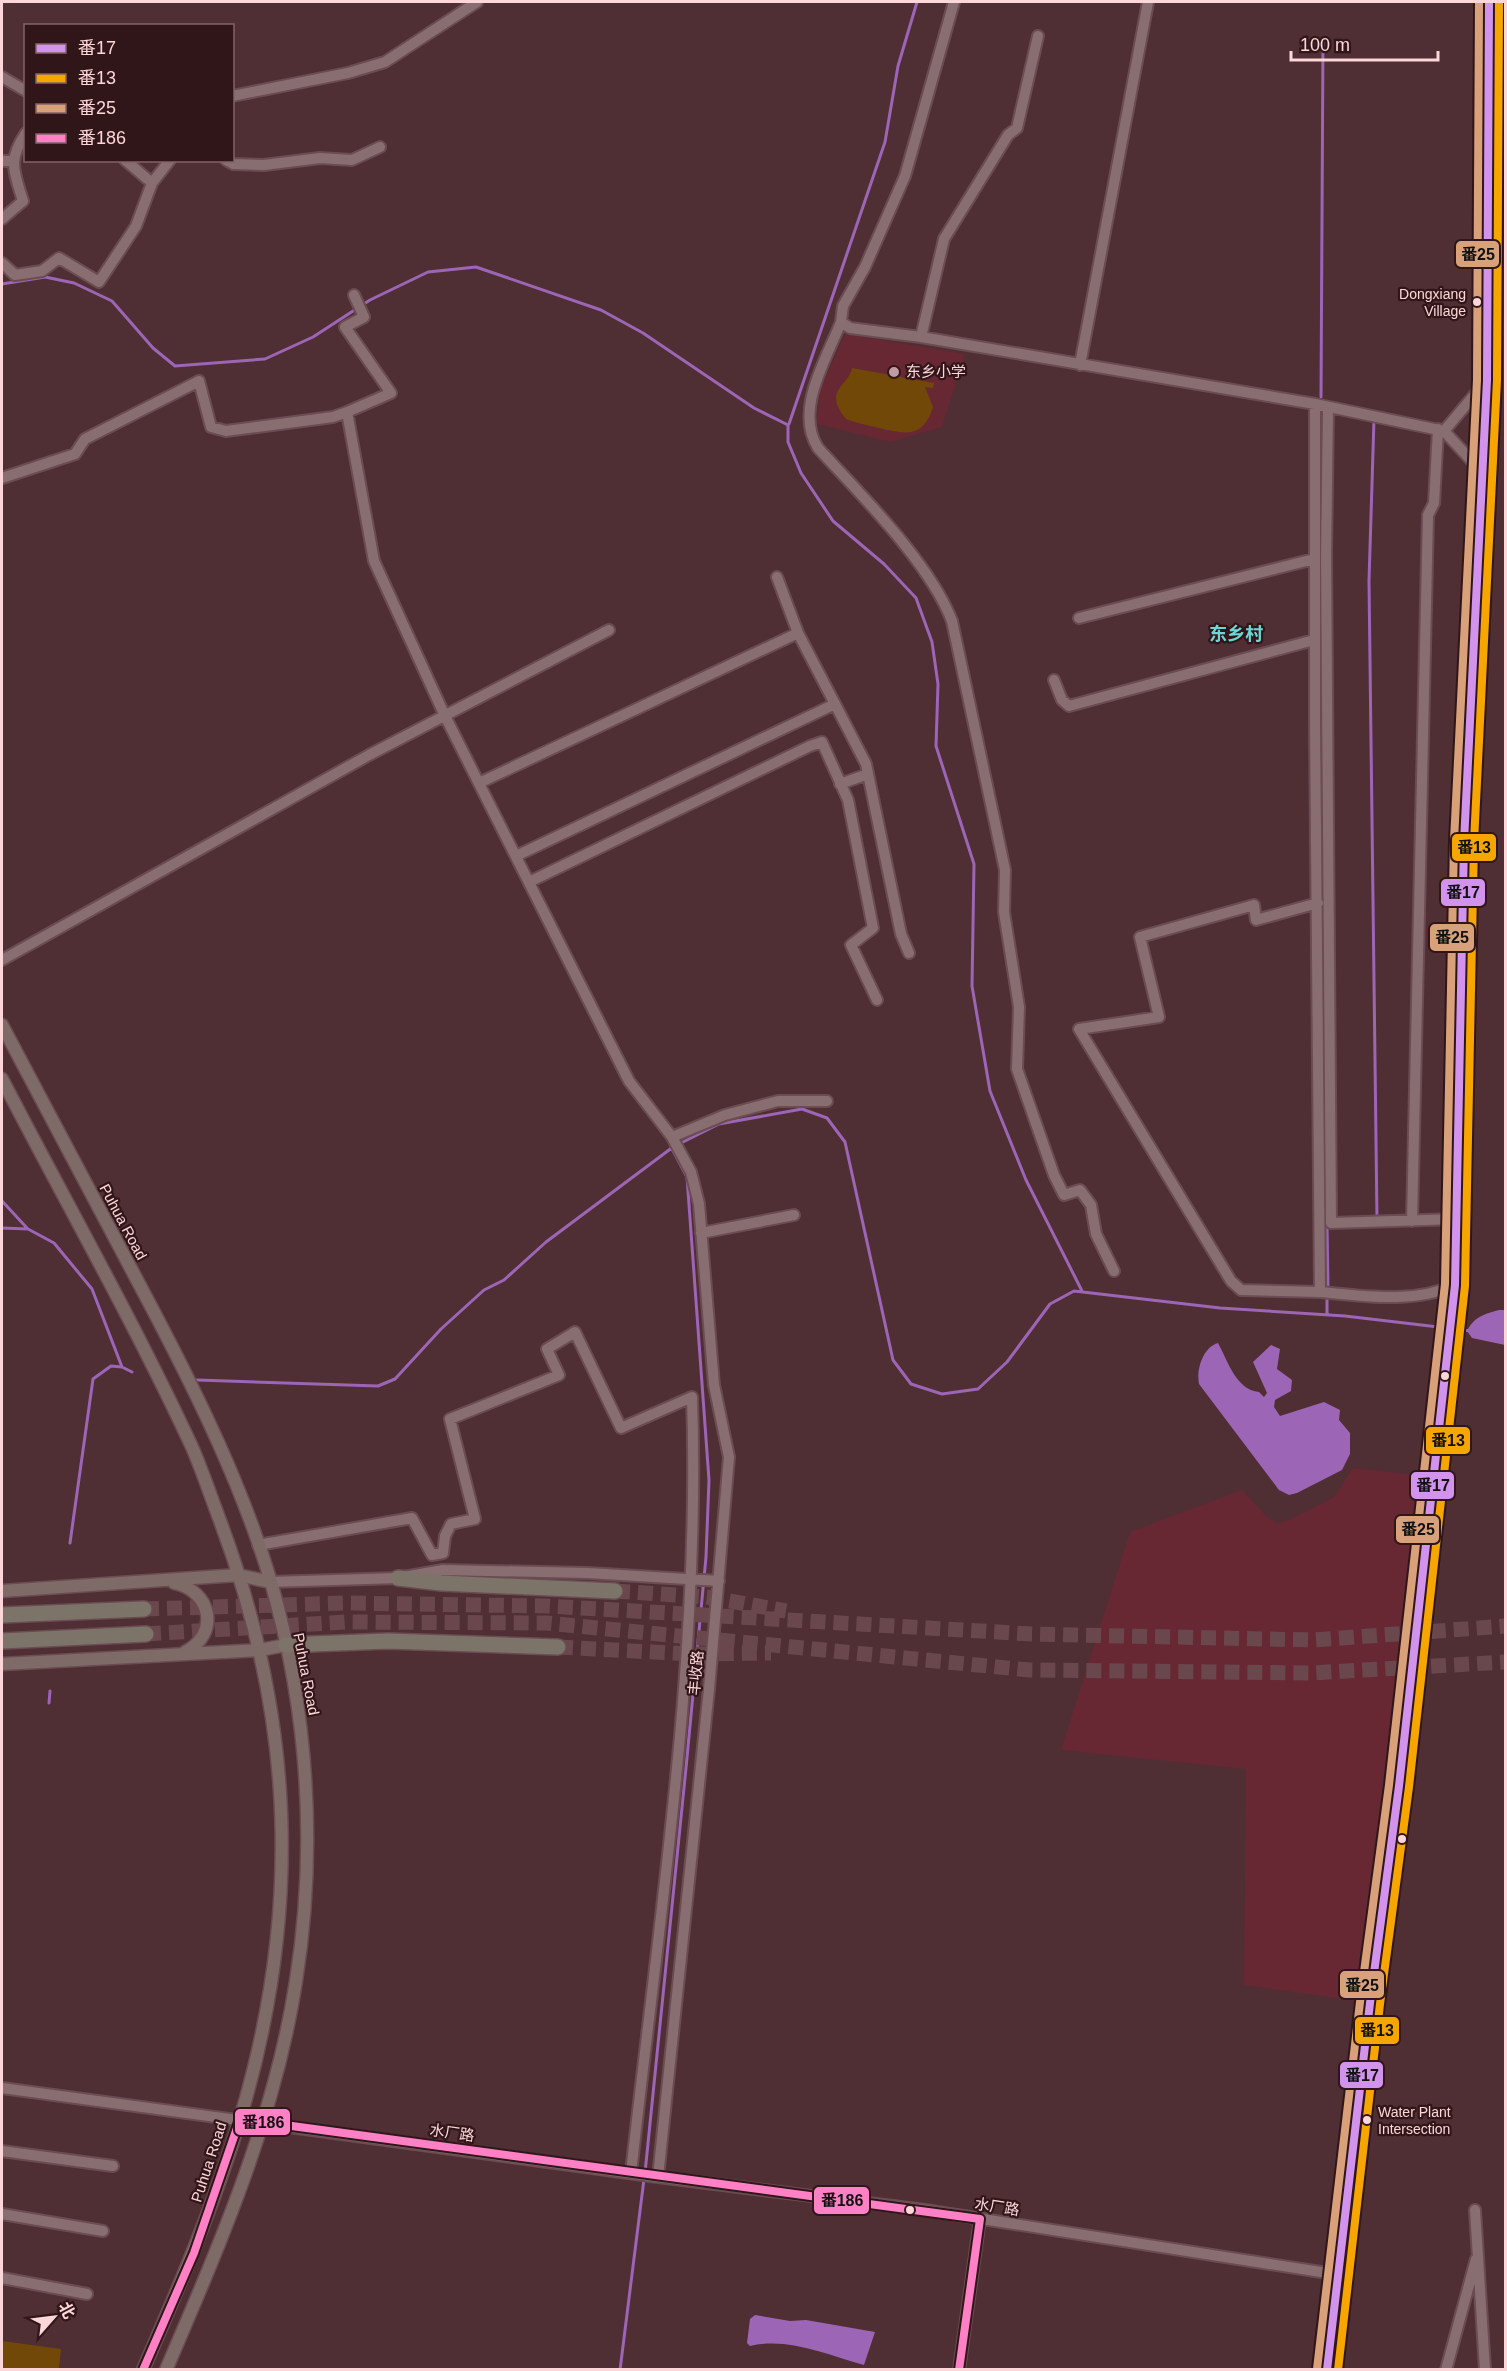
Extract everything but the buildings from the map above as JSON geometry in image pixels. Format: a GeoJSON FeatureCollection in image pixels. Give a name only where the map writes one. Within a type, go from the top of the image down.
{"type":"FeatureCollection","features":[{"type":"Feature","properties":{"kind":"highway"},"geometry":{"type":"LineString","coordinates":[[398,1578],[441,1583],[615,1591]]}},
{"type":"Feature","properties":{"kind":"highway"},"geometry":{"type":"LineString","coordinates":[[2,1615],[144,1609]]}},
{"type":"Feature","properties":{"kind":"highway"},"geometry":{"type":"LineString","coordinates":[[2,1641],[146,1634]]}},
{"type":"Feature","properties":{"kind":"highway"},"geometry":{"type":"LineString","coordinates":[[286,1645],[388,1641],[558,1647]]}},
{"type":"Feature","properties":{"kind":"main road","name":"Puhua Road"},"geometry":{"type":"LineString","coordinates":[[2,1025],[185,1373],[237,1486],[270,1582],[286,1645],[302,1732],[308,1856],[304,1922],[296,1984],[263,2122],[235,2205],[166,2370]]}},
{"type":"Feature","properties":{"kind":"main road","name":"Puhua Road"},"geometry":{"type":"LineString","coordinates":[[2,1080],[193,1449],[238,1575],[260,1650],[272,1705],[280,1766],[282,1865],[274,1953],[265,2010],[240,2119],[194,2253],[143,2370]]}},
{"type":"Feature","properties":{"kind":"main road"},"geometry":{"type":"LineString","coordinates":[[2,1591],[238,1575],[270,1582]]}},
{"type":"Feature","properties":{"kind":"main road"},"geometry":{"type":"LineString","coordinates":[[166,1581],[179,1584],[196,1594],[208,1616],[208,1625],[201,1640],[181,1654]]}},
{"type":"Feature","properties":{"kind":"main road"},"geometry":{"type":"LineString","coordinates":[[2,1664],[260,1650],[286,1645]]}},
{"type":"Feature","properties":{"kind":"street"},"geometry":{"type":"LineString","coordinates":[[234,96],[348,73],[385,62],[477,2]]}},
{"type":"Feature","properties":{"kind":"street"},"geometry":{"type":"LineString","coordinates":[[954,2],[905,176],[865,267],[843,306],[841,322],[814,392],[808,415],[810,435],[818,448],[885,522],[934,586],[945,602],[952,621],[1005,870],[1004,912],[1019,1007],[1017,1069],[1054,1175],[1064,1195],[1080,1190],[1091,1204],[1095,1234],[1114,1271]]}},
{"type":"Feature","properties":{"kind":"street"},"geometry":{"type":"LineString","coordinates":[[1080,364],[1148,2]]}},
{"type":"Feature","properties":{"kind":"street"},"geometry":{"type":"LineString","coordinates":[[1327,2370],[1340,2275],[1370,2003],[1399,1786],[1455,1285],[1464,842],[1487,380],[1489,2]]}},
{"type":"Feature","properties":{"kind":"street"},"geometry":{"type":"LineString","coordinates":[[921,337],[944,239],[1008,135],[1017,128],[1038,36]]}},
{"type":"Feature","properties":{"kind":"street"},"geometry":{"type":"LineString","coordinates":[[2,77],[24,90]]}},
{"type":"Feature","properties":{"kind":"street"},"geometry":{"type":"LineString","coordinates":[[2,219],[23,201],[13,153],[24,136]]}},
{"type":"Feature","properties":{"kind":"street"},"geometry":{"type":"LineString","coordinates":[[230,162],[264,165],[320,158],[352,160],[380,147]]}},
{"type":"Feature","properties":{"kind":"street"},"geometry":{"type":"LineString","coordinates":[[2,161],[14,161]]}},
{"type":"Feature","properties":{"kind":"street"},"geometry":{"type":"LineString","coordinates":[[127,162],[152,183]]}},
{"type":"Feature","properties":{"kind":"street"},"geometry":{"type":"LineString","coordinates":[[2,263],[15,275],[42,271],[59,258],[99,282],[136,226],[152,183],[168,162]]}},
{"type":"Feature","properties":{"kind":"street"},"geometry":{"type":"LineString","coordinates":[[2,478],[75,454],[85,439],[199,381],[211,427],[226,431],[333,417],[391,393],[345,327],[364,317],[354,295]]}},
{"type":"Feature","properties":{"kind":"street"},"geometry":{"type":"LineString","coordinates":[[841,322],[850,328],[921,337],[1315,404],[1441,430],[1482,472]]}},
{"type":"Feature","properties":{"kind":"street"},"geometry":{"type":"LineString","coordinates":[[1412,1221],[1428,515],[1434,503],[1441,430],[1487,380]]}},
{"type":"Feature","properties":{"kind":"street"},"geometry":{"type":"LineString","coordinates":[[1315,404],[1314,640],[1320,1292]]}},
{"type":"Feature","properties":{"kind":"street"},"geometry":{"type":"LineString","coordinates":[[1328,407],[1326,556],[1331,1223],[1456,1220]]}},
{"type":"Feature","properties":{"kind":"street","name":"丰收路"},"geometry":{"type":"LineString","coordinates":[[347,412],[374,561],[446,716],[629,1081],[672,1137],[691,1172],[699,1204],[714,1384],[729,1457],[719,1581],[654,2176]]}},
{"type":"Feature","properties":{"kind":"street"},"geometry":{"type":"LineString","coordinates":[[1079,618],[1314,560]]}},
{"type":"Feature","properties":{"kind":"street"},"geometry":{"type":"LineString","coordinates":[[777,577],[798,633],[866,764],[901,934],[909,953]]}},
{"type":"Feature","properties":{"kind":"street"},"geometry":{"type":"LineString","coordinates":[[2,960],[369,755],[609,630]]}},
{"type":"Feature","properties":{"kind":"street"},"geometry":{"type":"LineString","coordinates":[[479,783],[798,633]]}},
{"type":"Feature","properties":{"kind":"street"},"geometry":{"type":"LineString","coordinates":[[1054,680],[1062,700],[1069,706],[1314,640]]}},
{"type":"Feature","properties":{"kind":"street"},"geometry":{"type":"LineString","coordinates":[[516,855],[835,704]]}},
{"type":"Feature","properties":{"kind":"street"},"geometry":{"type":"LineString","coordinates":[[529,882],[822,742],[848,800],[873,928],[851,945],[877,1000]]}},
{"type":"Feature","properties":{"kind":"street"},"geometry":{"type":"LineString","coordinates":[[840,784],[868,774]]}},
{"type":"Feature","properties":{"kind":"street"},"geometry":{"type":"LineString","coordinates":[[1318,903],[1257,920],[1254,905],[1140,937],[1159,1017],[1079,1029],[1231,1281],[1241,1290],[1320,1292],[1371,1297],[1435,1294],[1455,1285]]}},
{"type":"Feature","properties":{"kind":"street"},"geometry":{"type":"LineString","coordinates":[[672,1137],[725,1115],[778,1101],[827,1101]]}},
{"type":"Feature","properties":{"kind":"street"},"geometry":{"type":"LineString","coordinates":[[701,1233],[794,1215]]}},
{"type":"Feature","properties":{"kind":"street"},"geometry":{"type":"LineString","coordinates":[[258,1545],[412,1518],[432,1555],[443,1553],[445,1536],[451,1524],[475,1519],[450,1419],[559,1375],[547,1349],[576,1332],[621,1428],[692,1397],[695,1476],[681,1722],[634,2174]]}},
{"type":"Feature","properties":{"kind":"street"},"geometry":{"type":"LineString","coordinates":[[270,1582],[398,1578],[443,1570],[588,1573],[719,1581]]}},
{"type":"Feature","properties":{"kind":"street"},"geometry":{"type":"LineString","coordinates":[[2,2088],[240,2119]]}},
{"type":"Feature","properties":{"kind":"street","name":"水厂路"},"geometry":{"type":"LineString","coordinates":[[240,2119],[634,2174],[925,2210],[1340,2275]]}},
{"type":"Feature","properties":{"kind":"street"},"geometry":{"type":"LineString","coordinates":[[2,2151],[113,2166]]}},
{"type":"Feature","properties":{"kind":"street"},"geometry":{"type":"LineString","coordinates":[[1475,2210],[1485,2370]]}},
{"type":"Feature","properties":{"kind":"street"},"geometry":{"type":"LineString","coordinates":[[2,2214],[103,2230]]}},
{"type":"Feature","properties":{"kind":"street"},"geometry":{"type":"LineString","coordinates":[[959,2370],[980,2219]]}},
{"type":"Feature","properties":{"kind":"street"},"geometry":{"type":"LineString","coordinates":[[1446,2370],[1478,2250]]}},
{"type":"Feature","properties":{"kind":"street"},"geometry":{"type":"LineString","coordinates":[[2,2278],[87,2294]]}},
{"type":"Feature","properties":{"kind":"shaded area","name":"东乡小学"},"geometry":{"type":"Polygon","coordinates":[[[845,334],[965,354],[942,427],[891,442],[817,424],[820,390],[845,334]]]}},
{"type":"Feature","properties":{"kind":"shaded area"},"geometry":{"type":"Polygon","coordinates":[[[852,368],[934,383],[933,388],[925,387],[933,407],[924,425],[912,432],[897,432],[846,419],[836,401],[839,389],[852,368]]]}},
{"type":"Feature","properties":{"kind":"shaded area"},"geometry":{"type":"Polygon","coordinates":[[[1499,1310],[1505,1310],[1505,1345],[1472,1338],[1467,1331],[1473,1322],[1499,1310]]]}},
{"type":"Feature","properties":{"kind":"shaded area"},"geometry":{"type":"Polygon","coordinates":[[[1218,1343],[1229,1366],[1244,1386],[1259,1392],[1264,1397],[1267,1393],[1253,1362],[1271,1345],[1280,1349],[1277,1369],[1292,1380],[1291,1391],[1275,1400],[1274,1407],[1280,1416],[1324,1402],[1340,1410],[1339,1420],[1350,1433],[1350,1454],[1342,1470],[1297,1493],[1289,1495],[1279,1490],[1199,1384],[1202,1360],[1208,1349],[1218,1343]]]}},
{"type":"Feature","properties":{"kind":"shaded area"},"geometry":{"type":"Polygon","coordinates":[[[1353,1468],[1432,1477],[1370,2003],[1244,1985],[1246,1769],[1061,1750],[1130,1532],[1242,1490],[1268,1518],[1277,1523],[1289,1520],[1334,1497],[1353,1468]]]}},
{"type":"Feature","properties":{"kind":"shaded area"},"geometry":{"type":"Polygon","coordinates":[[[755,2315],[790,2321],[806,2320],[875,2332],[864,2365],[793,2345],[750,2346],[747,2343],[750,2319],[755,2315]]]}},
{"type":"Feature","properties":{"kind":"shaded area"},"geometry":{"type":"Polygon","coordinates":[[[2,2341],[61,2349],[59,2369],[2,2369],[2,2341]]]}},
{"type":"Feature","properties":{"kind":"waterway"},"geometry":{"type":"LineString","coordinates":[[789,424],[885,142],[898,66],[917,2]]}},
{"type":"Feature","properties":{"kind":"waterway"},"geometry":{"type":"LineString","coordinates":[[1321,397],[1323,39]]}},
{"type":"Feature","properties":{"kind":"waterway"},"geometry":{"type":"LineString","coordinates":[[2,284],[45,277],[74,283],[112,301],[153,348],[175,366],[265,359],[313,337],[370,300],[428,272],[476,267],[601,310],[643,333],[754,408],[788,425],[788,442],[801,473],[833,521],[884,564],[916,598],[932,642],[938,684],[936,746],[974,864],[972,986],[990,1091],[1026,1180],[1082,1291]]}},
{"type":"Feature","properties":{"kind":"waterway"},"geometry":{"type":"LineString","coordinates":[[1321,415],[1321,503]]}},
{"type":"Feature","properties":{"kind":"waterway"},"geometry":{"type":"LineString","coordinates":[[1374,419],[1369,581],[1377,1220]]}},
{"type":"Feature","properties":{"kind":"waterway"},"geometry":{"type":"LineString","coordinates":[[679,1144],[719,1124],[802,1109],[827,1118],[845,1142],[893,1360],[911,1384],[942,1394],[978,1389],[1007,1362],[1050,1304],[1074,1291],[1220,1308],[1345,1316],[1447,1328]]}},
{"type":"Feature","properties":{"kind":"waterway"},"geometry":{"type":"LineString","coordinates":[[645,2173],[706,1557],[709,1480],[687,1177],[671,1147]]}},
{"type":"Feature","properties":{"kind":"waterway"},"geometry":{"type":"LineString","coordinates":[[197,1380],[378,1386],[395,1379],[441,1329],[484,1290],[504,1280],[546,1242],[673,1147]]}},
{"type":"Feature","properties":{"kind":"waterway"},"geometry":{"type":"LineString","coordinates":[[2,1201],[27,1228]]}},
{"type":"Feature","properties":{"kind":"waterway"},"geometry":{"type":"LineString","coordinates":[[1327,1223],[1328,1288]]}},
{"type":"Feature","properties":{"kind":"waterway"},"geometry":{"type":"LineString","coordinates":[[2,1228],[28,1229],[54,1243],[92,1289],[122,1367],[132,1372]]}},
{"type":"Feature","properties":{"kind":"waterway"},"geometry":{"type":"LineString","coordinates":[[1327,1299],[1327,1315]]}},
{"type":"Feature","properties":{"kind":"waterway"},"geometry":{"type":"LineString","coordinates":[[1454,1329],[1471,1331]]}},
{"type":"Feature","properties":{"kind":"waterway"},"geometry":{"type":"LineString","coordinates":[[70,1543],[93,1379],[111,1366],[122,1367]]}},
{"type":"Feature","properties":{"kind":"waterway"},"geometry":{"type":"LineString","coordinates":[[49,1703],[50,1691]]}},
{"type":"Feature","properties":{"kind":"waterway"},"geometry":{"type":"LineString","coordinates":[[620,2370],[644,2179]]}},
{"type":"Feature","properties":{"kind":"tunnel"},"geometry":{"type":"LineString","coordinates":[[615,1591],[707,1597],[786,1611]]}},
{"type":"Feature","properties":{"kind":"tunnel"},"geometry":{"type":"LineString","coordinates":[[144,1609],[346,1603],[547,1606],[1032,1634],[1314,1640],[1506,1626]]}},
{"type":"Feature","properties":{"kind":"tunnel"},"geometry":{"type":"LineString","coordinates":[[146,1634],[345,1622],[546,1623],[1029,1670],[1311,1673],[1506,1662]]}},
{"type":"Feature","properties":{"kind":"tunnel"},"geometry":{"type":"LineString","coordinates":[[558,1647],[691,1654],[771,1653]]}},
{"type":"Feature","properties":{"kind":"transit line","name":"番25"},"geometry":{"type":"LineString","coordinates":[[1317,2369],[1360,2002],[1389,1785],[1445,1284],[1454,841],[1477,380],[1479,2]]}},
{"type":"Feature","properties":{"kind":"transit line","name":"番17"},"geometry":{"type":"LineString","coordinates":[[1327,2370],[1370,2003],[1399,1786],[1455,1285],[1464,842],[1487,380],[1489,2]]}},
{"type":"Feature","properties":{"kind":"transit line","name":"番13"},"geometry":{"type":"LineString","coordinates":[[1338,2370],[1380,2004],[1409,1787],[1465,1286],[1474,842],[1497,380],[1499,2]]}},
{"type":"Feature","properties":{"kind":"transit line","name":"番186"},"geometry":{"type":"LineString","coordinates":[[143,2370],[194,2253],[240,2119],[980,2219],[959,2370]]}},
{"type":"Feature","properties":{"kind":"place","name":"Dongxiang Village"},"geometry":{"type":"Point","coordinates":[1477,302]}},
{"type":"Feature","properties":{"kind":"place","name":"东乡小学"},"geometry":{"type":"Point","coordinates":[894,372]}},
{"type":"Feature","properties":{"kind":"place","name":"Water Plant Intersection"},"geometry":{"type":"Point","coordinates":[1367,2120]}},
{"type":"Feature","properties":{"kind":"district","name":"东乡村"},"geometry":{"type":"Point","coordinates":[1236,634]}}]}
